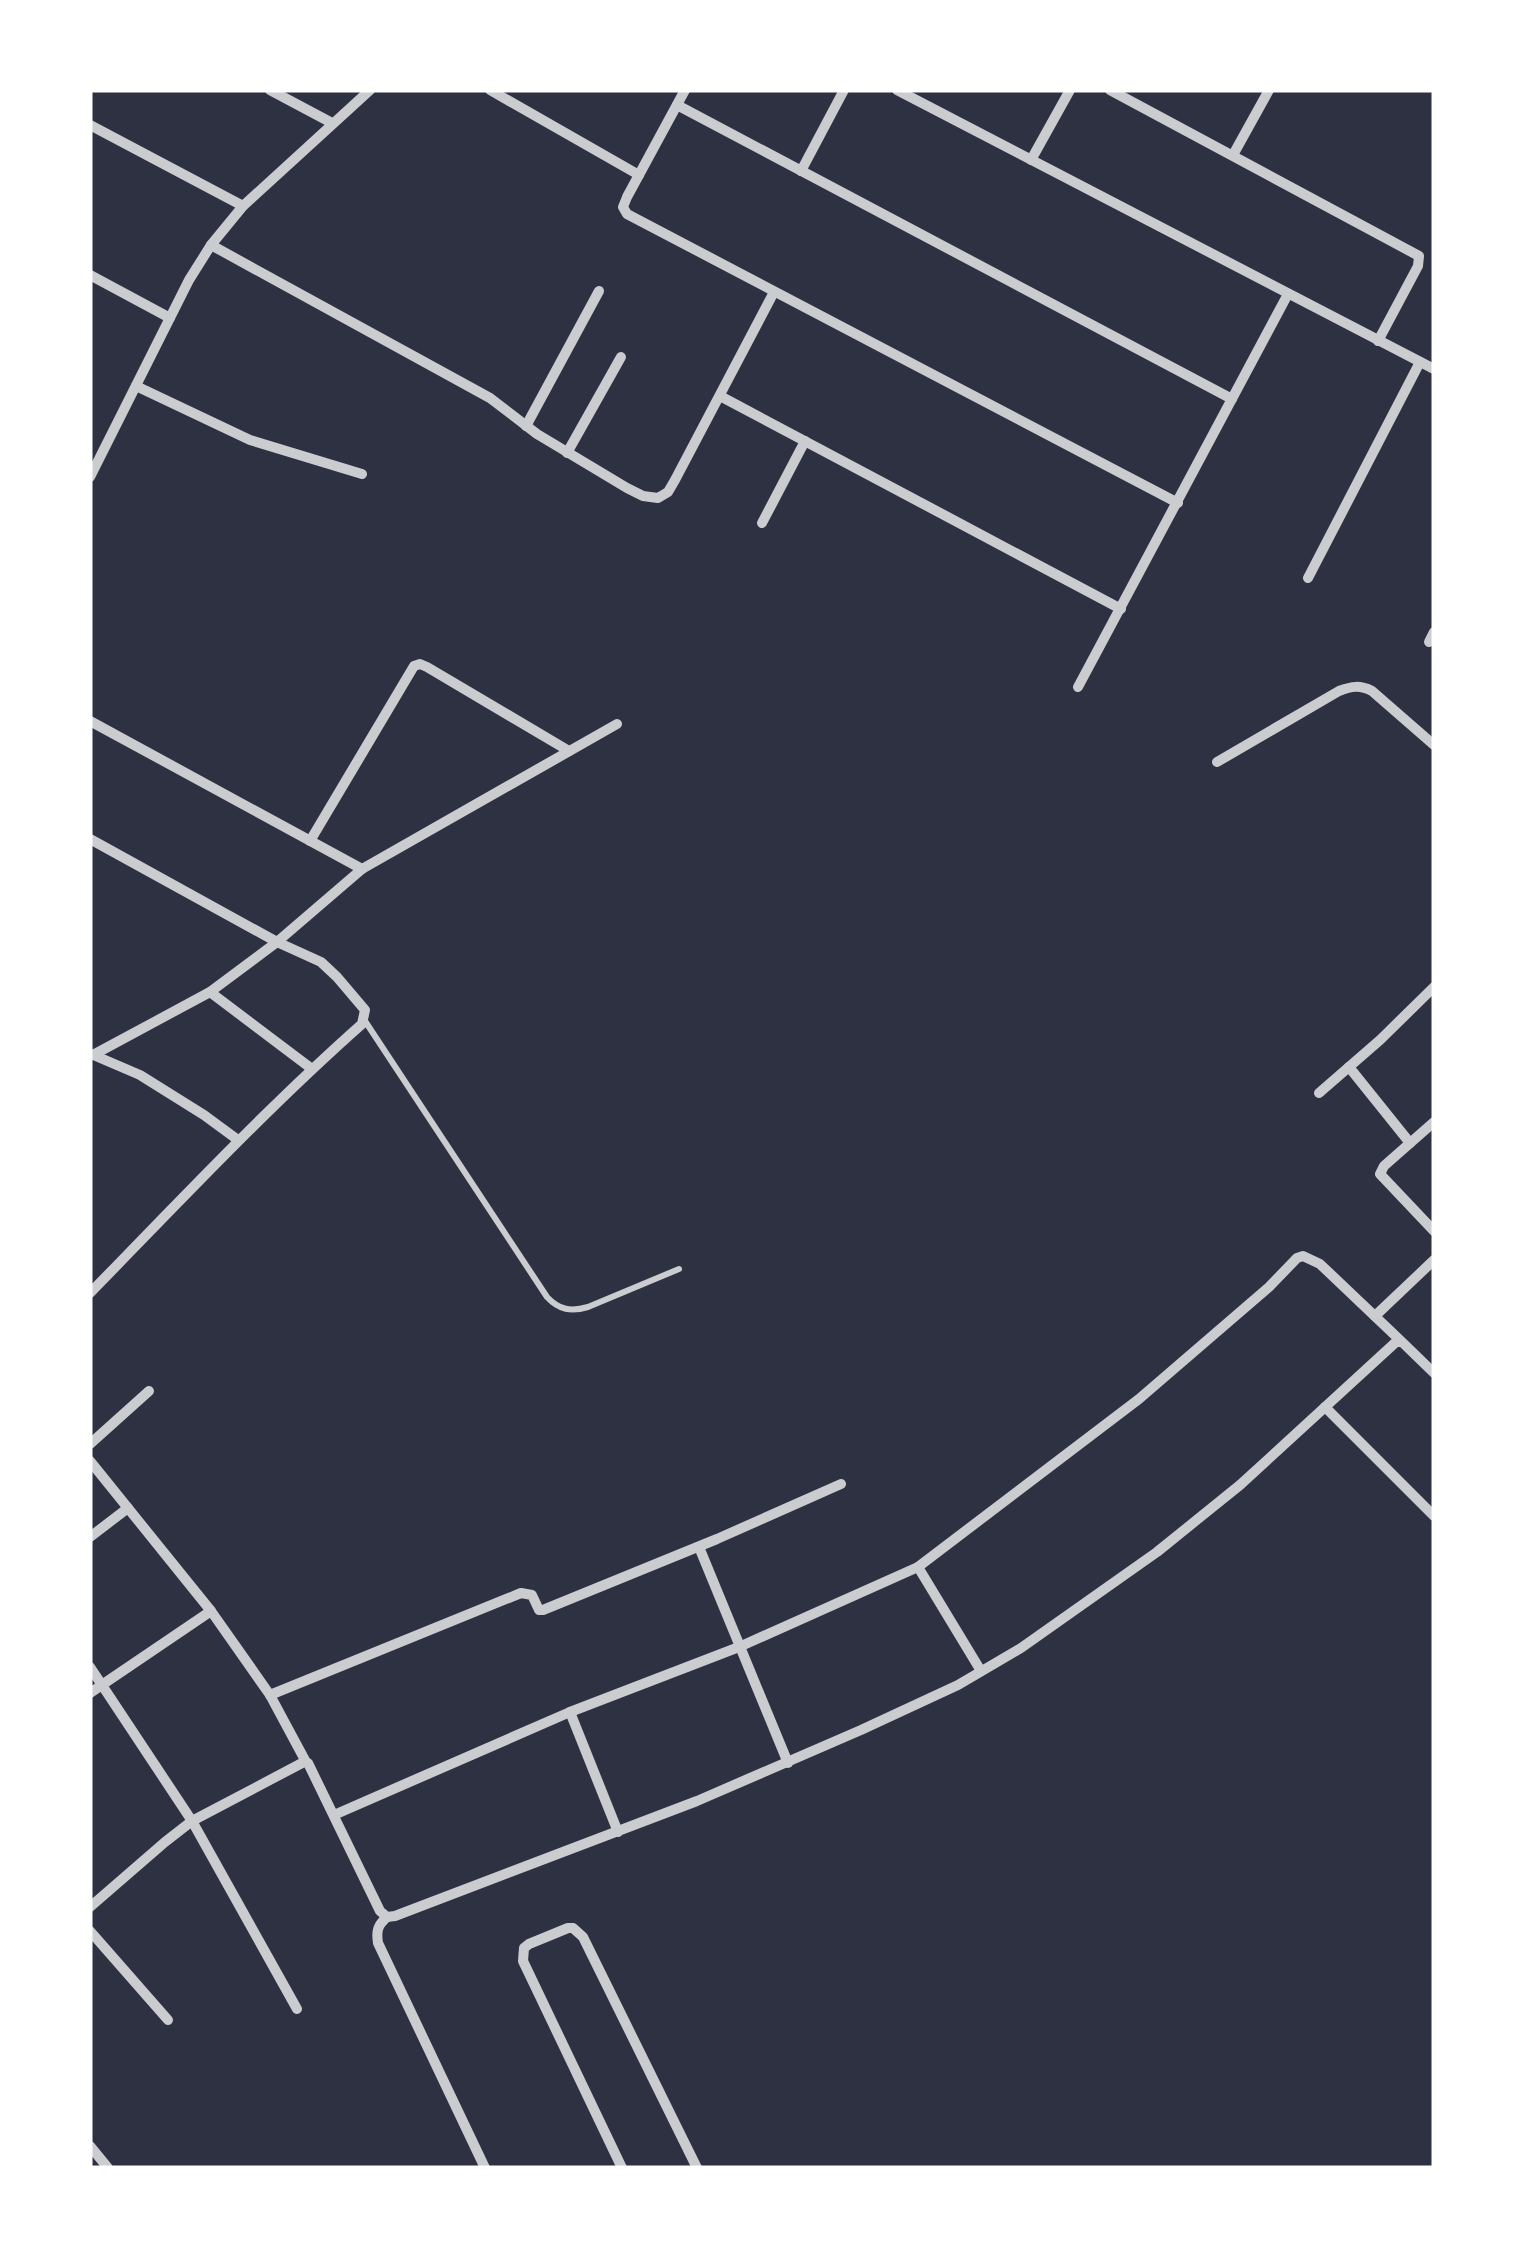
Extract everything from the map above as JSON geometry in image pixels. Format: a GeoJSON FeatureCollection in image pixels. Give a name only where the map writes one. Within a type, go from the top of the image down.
{"type":"FeatureCollection","features":[{"type":"Feature","properties":{"kind":"street"},"geometry":{"type":"LineString","coordinates":[[270,90],[332,122]]}},
{"type":"Feature","properties":{"kind":"street"},"geometry":{"type":"LineString","coordinates":[[90,477],[211,245],[243,206],[370,90]]}},
{"type":"Feature","properties":{"kind":"street"},"geometry":{"type":"LineString","coordinates":[[490,90],[639,175]]}},
{"type":"Feature","properties":{"kind":"street"},"geometry":{"type":"LineString","coordinates":[[685,90],[623,207],[626,214],[1178,503]]}},
{"type":"Feature","properties":{"kind":"street"},"geometry":{"type":"LineString","coordinates":[[801,171],[844,90]]}},
{"type":"Feature","properties":{"kind":"street"},"geometry":{"type":"LineString","coordinates":[[896,90],[1434,370]]}},
{"type":"Feature","properties":{"kind":"street"},"geometry":{"type":"LineString","coordinates":[[1032,160],[1070,90]]}},
{"type":"Feature","properties":{"kind":"street"},"geometry":{"type":"LineString","coordinates":[[1110,90],[1419,256],[1418,266],[1378,340]]}},
{"type":"Feature","properties":{"kind":"street"},"geometry":{"type":"LineString","coordinates":[[1233,155],[1269,90]]}},
{"type":"Feature","properties":{"kind":"street"},"geometry":{"type":"LineString","coordinates":[[677,105],[1232,400]]}},
{"type":"Feature","properties":{"kind":"street"},"geometry":{"type":"LineString","coordinates":[[90,125],[243,206]]}},
{"type":"Feature","properties":{"kind":"street"},"geometry":{"type":"LineString","coordinates":[[211,245],[490,398],[567,453],[643,496],[658,498],[676,480],[774,292]]}},
{"type":"Feature","properties":{"kind":"street"},"geometry":{"type":"LineString","coordinates":[[90,276],[170,318]]}},
{"type":"Feature","properties":{"kind":"street"},"geometry":{"type":"LineString","coordinates":[[526,426],[599,291]]}},
{"type":"Feature","properties":{"kind":"street"},"geometry":{"type":"LineString","coordinates":[[1078,687],[1288,294]]}},
{"type":"Feature","properties":{"kind":"street"},"geometry":{"type":"LineString","coordinates":[[567,453],[621,357]]}},
{"type":"Feature","properties":{"kind":"street"},"geometry":{"type":"LineString","coordinates":[[1308,578],[1420,362]]}},
{"type":"Feature","properties":{"kind":"street"},"geometry":{"type":"LineString","coordinates":[[136,386],[250,440],[362,474]]}},
{"type":"Feature","properties":{"kind":"street"},"geometry":{"type":"LineString","coordinates":[[720,396],[1122,609]]}},
{"type":"Feature","properties":{"kind":"street"},"geometry":{"type":"LineString","coordinates":[[762,523],[805,441]]}},
{"type":"Feature","properties":{"kind":"street"},"geometry":{"type":"LineString","coordinates":[[310,841],[414,666],[427,667],[569,751]]}},
{"type":"Feature","properties":{"kind":"street"},"geometry":{"type":"LineString","coordinates":[[1218,762],[1352,686],[1372,691],[1434,745]]}},
{"type":"Feature","properties":{"kind":"street"},"geometry":{"type":"LineString","coordinates":[[90,721],[362,869]]}},
{"type":"Feature","properties":{"kind":"street"},"geometry":{"type":"LineString","coordinates":[[92,1055],[210,992],[277,942],[362,869],[617,724]]}},
{"type":"Feature","properties":{"kind":"street"},"geometry":{"type":"LineString","coordinates":[[90,838],[277,942],[321,962],[365,1010],[364,1020],[238,1140],[90,1293]]}},
{"type":"Feature","properties":{"kind":"street"},"geometry":{"type":"LineString","coordinates":[[1319,1093],[1434,988]]}},
{"type":"Feature","properties":{"kind":"street"},"geometry":{"type":"LineString","coordinates":[[210,992],[312,1069]]}},
{"type":"Feature","properties":{"kind":"street"},"geometry":{"type":"LineString","coordinates":[[92,1055],[140,1075],[238,1140]]}},
{"type":"Feature","properties":{"kind":"street"},"geometry":{"type":"LineString","coordinates":[[1349,1067],[1410,1143]]}},
{"type":"Feature","properties":{"kind":"street"},"geometry":{"type":"LineString","coordinates":[[1434,1122],[1380,1174],[1434,1230]]}},
{"type":"Feature","properties":{"kind":"street"},"geometry":{"type":"LineString","coordinates":[[334,1815],[570,1712],[739,1648],[918,1568],[1139,1399],[1230,1322],[1297,1258],[1303,1256],[1320,1264],[1434,1373]]}},
{"type":"Feature","properties":{"kind":"street"},"geometry":{"type":"LineString","coordinates":[[1375,1316],[1434,1260]]}},
{"type":"Feature","properties":{"kind":"street"},"geometry":{"type":"LineString","coordinates":[[485,2168],[378,1943],[379,1924],[388,1917],[618,1832],[788,1763],[981,1672],[1157,1552],[1240,1485],[1400,1340]]}},
{"type":"Feature","properties":{"kind":"street"},"geometry":{"type":"LineString","coordinates":[[90,1444],[148,1391]]}},
{"type":"Feature","properties":{"kind":"street"},"geometry":{"type":"LineString","coordinates":[[1325,1407],[1434,1516]]}},
{"type":"Feature","properties":{"kind":"street"},"geometry":{"type":"LineString","coordinates":[[90,1461],[212,1611],[270,1695],[380,1910],[388,1917]]}},
{"type":"Feature","properties":{"kind":"street"},"geometry":{"type":"LineString","coordinates":[[270,1695],[521,1593],[532,1595],[536,1606],[543,1610],[842,1484]]}},
{"type":"Feature","properties":{"kind":"street"},"geometry":{"type":"LineString","coordinates":[[90,1537],[128,1508]]}},
{"type":"Feature","properties":{"kind":"street"},"geometry":{"type":"LineString","coordinates":[[699,1547],[788,1763]]}},
{"type":"Feature","properties":{"kind":"street"},"geometry":{"type":"LineString","coordinates":[[918,1568],[981,1672]]}},
{"type":"Feature","properties":{"kind":"street"},"geometry":{"type":"LineString","coordinates":[[90,1693],[212,1611]]}},
{"type":"Feature","properties":{"kind":"street"},"geometry":{"type":"LineString","coordinates":[[90,1667],[192,1821],[297,2009]]}},
{"type":"Feature","properties":{"kind":"street"},"geometry":{"type":"LineString","coordinates":[[570,1712],[618,1832]]}},
{"type":"Feature","properties":{"kind":"street"},"geometry":{"type":"LineString","coordinates":[[91,1903],[192,1821],[306,1762]]}},
{"type":"Feature","properties":{"kind":"street"},"geometry":{"type":"LineString","coordinates":[[622,2168],[523,1961],[524,1948],[529,1944],[568,1928],[583,1937],[697,2168]]}},
{"type":"Feature","properties":{"kind":"street"},"geometry":{"type":"LineString","coordinates":[[90,1931],[168,2020]]}},
{"type":"Feature","properties":{"kind":"street"},"geometry":{"type":"LineString","coordinates":[[90,2146],[108,2168]]}},
{"type":"Feature","properties":{"kind":"lane"},"geometry":{"type":"LineString","coordinates":[[364,1020],[554,1305],[574,1311],[680,1269]]}}]}
